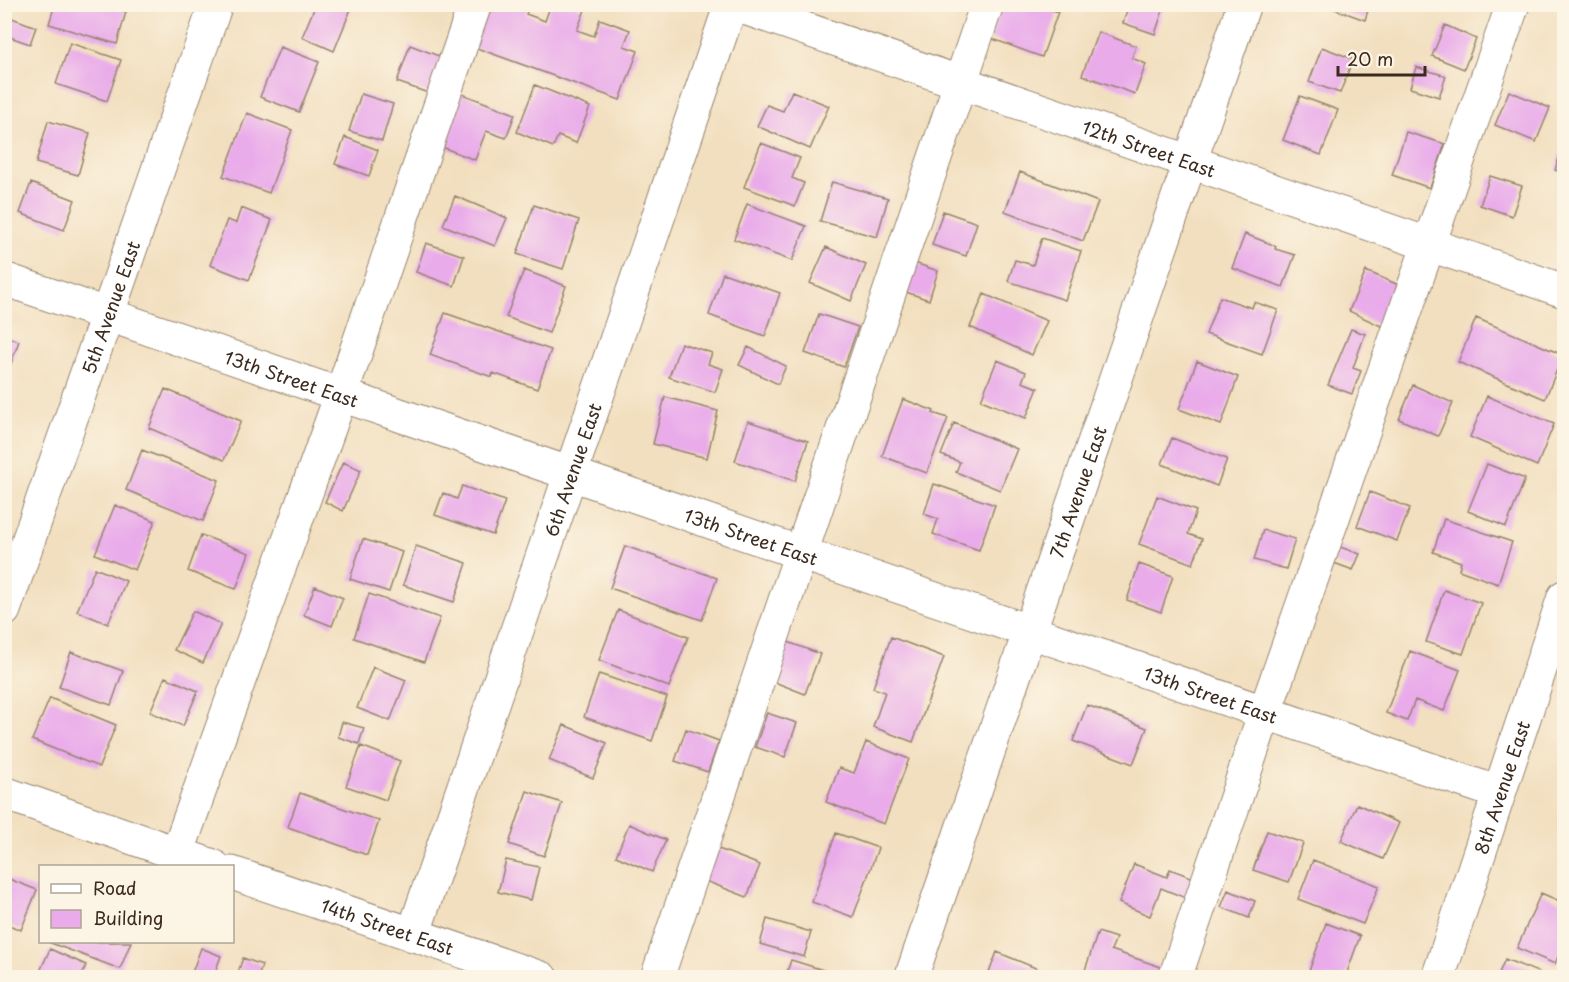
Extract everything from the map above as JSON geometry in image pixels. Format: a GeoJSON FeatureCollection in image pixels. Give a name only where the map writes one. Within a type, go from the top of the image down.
{"type":"FeatureCollection","features":[{"type":"Feature","properties":{"kind":"street","name":"5th Avenue East"},"geometry":{"type":"LineString","coordinates":[[4,610],[216,4]]}},
{"type":"Feature","properties":{"kind":"street"},"geometry":{"type":"LineString","coordinates":[[177,854],[341,395],[475,4]]}},
{"type":"Feature","properties":{"kind":"street","name":"12th Street East"},"geometry":{"type":"LineString","coordinates":[[732,4],[1564,291]]}},
{"type":"Feature","properties":{"kind":"street","name":"6th Avenue East"},"geometry":{"type":"LineString","coordinates":[[413,934],[732,4]]}},
{"type":"Feature","properties":{"kind":"street"},"geometry":{"type":"LineString","coordinates":[[657,978],[987,4]]}},
{"type":"Feature","properties":{"kind":"street","name":"7th Avenue East"},"geometry":{"type":"LineString","coordinates":[[911,978],[1244,4]]}},
{"type":"Feature","properties":{"kind":"street"},"geometry":{"type":"LineString","coordinates":[[1175,978],[1265,712],[1513,4]]}},
{"type":"Feature","properties":{"kind":"street","name":"13th Street East"},"geometry":{"type":"LineString","coordinates":[[4,279],[1499,794]]}},
{"type":"Feature","properties":{"kind":"street","name":"8th Avenue East"},"geometry":{"type":"LineString","coordinates":[[1438,978],[1564,597]]}},
{"type":"Feature","properties":{"kind":"street"},"geometry":{"type":"LineString","coordinates":[[4,793],[207,865]]}},
{"type":"Feature","properties":{"kind":"street","name":"14th Street East"},"geometry":{"type":"LineString","coordinates":[[234,874],[541,978]]}},
{"type":"Feature","properties":{"kind":"building"},"geometry":{"type":"Polygon","coordinates":[[[55,4],[101,4],[126,12],[117,44],[49,24],[55,4]]]}},
{"type":"Feature","properties":{"kind":"building"},"geometry":{"type":"Polygon","coordinates":[[[316,4],[353,4],[334,51],[302,37],[316,4]]]}},
{"type":"Feature","properties":{"kind":"building"},"geometry":{"type":"Polygon","coordinates":[[[551,4],[571,4],[585,10],[577,30],[594,36],[600,19],[630,30],[624,46],[638,51],[620,100],[471,46],[486,5],[530,5],[526,14],[545,21],[551,4]]]}},
{"type":"Feature","properties":{"kind":"building"},"geometry":{"type":"Polygon","coordinates":[[[1002,4],[1036,4],[1058,12],[1042,57],[990,38],[1002,4]]]}},
{"type":"Feature","properties":{"kind":"building"},"geometry":{"type":"Polygon","coordinates":[[[1129,4],[1165,4],[1155,34],[1123,23],[1129,4]]]}},
{"type":"Feature","properties":{"kind":"building"},"geometry":{"type":"Polygon","coordinates":[[[1321,4],[1370,4],[1365,20],[1321,4]]]}},
{"type":"Feature","properties":{"kind":"building"},"geometry":{"type":"Polygon","coordinates":[[[4,15],[36,27],[30,44],[4,35],[4,15]]]}},
{"type":"Feature","properties":{"kind":"building"},"geometry":{"type":"Polygon","coordinates":[[[1445,25],[1476,39],[1464,69],[1432,56],[1445,25]]]}},
{"type":"Feature","properties":{"kind":"building"},"geometry":{"type":"Polygon","coordinates":[[[1098,32],[1136,46],[1132,58],[1146,64],[1135,94],[1082,75],[1098,32]]]}},
{"type":"Feature","properties":{"kind":"building"},"geometry":{"type":"Polygon","coordinates":[[[70,43],[121,60],[107,101],[56,84],[70,43]]]}},
{"type":"Feature","properties":{"kind":"building"},"geometry":{"type":"Polygon","coordinates":[[[410,45],[444,58],[431,94],[397,82],[410,45]]]}},
{"type":"Feature","properties":{"kind":"building"},"geometry":{"type":"Polygon","coordinates":[[[280,47],[319,62],[299,112],[260,97],[280,47]]]}},
{"type":"Feature","properties":{"kind":"building"},"geometry":{"type":"Polygon","coordinates":[[[1322,47],[1353,59],[1340,93],[1309,82],[1322,47]]]}},
{"type":"Feature","properties":{"kind":"building"},"geometry":{"type":"Polygon","coordinates":[[[1416,67],[1446,76],[1439,97],[1410,88],[1416,67]]]}},
{"type":"Feature","properties":{"kind":"building"},"geometry":{"type":"Polygon","coordinates":[[[535,85],[590,107],[576,143],[558,136],[553,147],[517,132],[535,85]]]}},
{"type":"Feature","properties":{"kind":"building"},"geometry":{"type":"Polygon","coordinates":[[[792,91],[829,106],[810,149],[757,126],[767,105],[783,111],[792,91]]]}},
{"type":"Feature","properties":{"kind":"building"},"geometry":{"type":"Polygon","coordinates":[[[1509,91],[1550,108],[1536,142],[1495,125],[1509,91]]]}},
{"type":"Feature","properties":{"kind":"building"},"geometry":{"type":"Polygon","coordinates":[[[457,92],[515,114],[506,138],[486,131],[475,160],[437,145],[457,92]]]}},
{"type":"Feature","properties":{"kind":"building"},"geometry":{"type":"Polygon","coordinates":[[[361,94],[393,104],[382,141],[349,131],[361,94]]]}},
{"type":"Feature","properties":{"kind":"building"},"geometry":{"type":"Polygon","coordinates":[[[1300,96],[1338,110],[1321,155],[1283,140],[1300,96]]]}},
{"type":"Feature","properties":{"kind":"building"},"geometry":{"type":"Polygon","coordinates":[[[247,113],[292,130],[269,193],[223,176],[247,113]]]}},
{"type":"Feature","properties":{"kind":"building"},"geometry":{"type":"Polygon","coordinates":[[[48,121],[90,133],[78,175],[36,163],[48,121]]]}},
{"type":"Feature","properties":{"kind":"building"},"geometry":{"type":"Polygon","coordinates":[[[1406,132],[1445,144],[1430,188],[1392,175],[1406,132]]]}},
{"type":"Feature","properties":{"kind":"building"},"geometry":{"type":"Polygon","coordinates":[[[345,137],[378,150],[369,176],[335,164],[345,137]]]}},
{"type":"Feature","properties":{"kind":"building"},"geometry":{"type":"Polygon","coordinates":[[[761,143],[800,158],[792,178],[804,183],[795,206],[744,187],[761,143]]]}},
{"type":"Feature","properties":{"kind":"building"},"geometry":{"type":"Polygon","coordinates":[[[1564,143],[1564,173],[1555,170],[1564,143]]]}},
{"type":"Feature","properties":{"kind":"building"},"geometry":{"type":"Polygon","coordinates":[[[1020,172],[1098,202],[1083,241],[1005,211],[1020,172]]]}},
{"type":"Feature","properties":{"kind":"building"},"geometry":{"type":"Polygon","coordinates":[[[1490,176],[1522,186],[1512,216],[1480,205],[1490,176]]]}},
{"type":"Feature","properties":{"kind":"building"},"geometry":{"type":"Polygon","coordinates":[[[832,182],[888,198],[877,237],[820,221],[832,182]]]}},
{"type":"Feature","properties":{"kind":"building"},"geometry":{"type":"Polygon","coordinates":[[[31,183],[75,200],[64,230],[20,213],[31,183]]]}},
{"type":"Feature","properties":{"kind":"building"},"geometry":{"type":"Polygon","coordinates":[[[455,196],[507,218],[495,246],[443,225],[455,196]]]}},
{"type":"Feature","properties":{"kind":"building"},"geometry":{"type":"Polygon","coordinates":[[[747,204],[806,226],[792,261],[734,239],[747,204]]]}},
{"type":"Feature","properties":{"kind":"building"},"geometry":{"type":"Polygon","coordinates":[[[534,205],[579,220],[563,269],[517,254],[534,205]]]}},
{"type":"Feature","properties":{"kind":"building"},"geometry":{"type":"Polygon","coordinates":[[[241,208],[272,220],[249,280],[210,265],[227,220],[236,223],[241,208]]]}},
{"type":"Feature","properties":{"kind":"building"},"geometry":{"type":"Polygon","coordinates":[[[943,211],[977,223],[966,256],[932,245],[943,211]]]}},
{"type":"Feature","properties":{"kind":"building"},"geometry":{"type":"Polygon","coordinates":[[[1245,234],[1276,246],[1275,249],[1295,255],[1283,287],[1232,268],[1245,234]]]}},
{"type":"Feature","properties":{"kind":"building"},"geometry":{"type":"Polygon","coordinates":[[[1042,238],[1081,251],[1065,300],[1008,281],[1015,260],[1033,265],[1042,238]]]}},
{"type":"Feature","properties":{"kind":"building"},"geometry":{"type":"Polygon","coordinates":[[[426,243],[464,256],[454,286],[416,272],[426,243]]]}},
{"type":"Feature","properties":{"kind":"building"},"geometry":{"type":"Polygon","coordinates":[[[826,247],[866,265],[851,301],[810,283],[826,247]]]}},
{"type":"Feature","properties":{"kind":"building"},"geometry":{"type":"Polygon","coordinates":[[[912,262],[938,271],[929,300],[903,291],[912,262]]]}},
{"type":"Feature","properties":{"kind":"building"},"geometry":{"type":"Polygon","coordinates":[[[524,270],[566,286],[549,333],[506,317],[524,270]]]}},
{"type":"Feature","properties":{"kind":"building"},"geometry":{"type":"Polygon","coordinates":[[[1366,271],[1401,286],[1383,327],[1349,311],[1366,271]]]}},
{"type":"Feature","properties":{"kind":"building"},"geometry":{"type":"Polygon","coordinates":[[[723,273],[780,293],[765,336],[709,315],[723,273]]]}},
{"type":"Feature","properties":{"kind":"building"},"geometry":{"type":"Polygon","coordinates":[[[984,294],[1047,321],[1032,355],[970,327],[984,294]]]}},
{"type":"Feature","properties":{"kind":"building"},"geometry":{"type":"Polygon","coordinates":[[[1220,297],[1252,308],[1254,302],[1278,310],[1262,354],[1206,334],[1220,297]]]}},
{"type":"Feature","properties":{"kind":"building"},"geometry":{"type":"Polygon","coordinates":[[[445,313],[551,350],[537,389],[493,373],[492,377],[430,355],[445,313]]]}},
{"type":"Feature","properties":{"kind":"building"},"geometry":{"type":"Polygon","coordinates":[[[819,314],[858,327],[844,367],[805,353],[819,314]]]}},
{"type":"Feature","properties":{"kind":"building"},"geometry":{"type":"Polygon","coordinates":[[[1476,318],[1563,355],[1545,399],[1458,362],[1476,318]]]}},
{"type":"Feature","properties":{"kind":"building"},"geometry":{"type":"Polygon","coordinates":[[[1351,329],[1365,334],[1353,368],[1361,371],[1352,394],[1328,385],[1351,329]]]}},
{"type":"Feature","properties":{"kind":"building"},"geometry":{"type":"Polygon","coordinates":[[[4,336],[19,341],[5,380],[4,380],[4,336]]]}},
{"type":"Feature","properties":{"kind":"building"},"geometry":{"type":"Polygon","coordinates":[[[681,343],[712,353],[708,364],[723,369],[715,392],[669,377],[681,343]]]}},
{"type":"Feature","properties":{"kind":"building"},"geometry":{"type":"Polygon","coordinates":[[[748,347],[786,366],[778,384],[739,365],[748,347]]]}},
{"type":"Feature","properties":{"kind":"building"},"geometry":{"type":"Polygon","coordinates":[[[997,360],[1026,372],[1022,382],[1038,388],[1026,418],[981,400],[997,360]]]}},
{"type":"Feature","properties":{"kind":"building"},"geometry":{"type":"Polygon","coordinates":[[[1197,361],[1238,377],[1221,425],[1179,409],[1197,361]]]}},
{"type":"Feature","properties":{"kind":"building"},"geometry":{"type":"Polygon","coordinates":[[[1413,385],[1453,403],[1438,436],[1399,419],[1413,385]]]}},
{"type":"Feature","properties":{"kind":"building"},"geometry":{"type":"Polygon","coordinates":[[[165,389],[241,421],[224,460],[149,428],[165,389]]]}},
{"type":"Feature","properties":{"kind":"building"},"geometry":{"type":"Polygon","coordinates":[[[1487,396],[1554,424],[1537,466],[1470,437],[1487,396]]]}},
{"type":"Feature","properties":{"kind":"building"},"geometry":{"type":"Polygon","coordinates":[[[665,397],[718,411],[707,458],[653,444],[665,397]]]}},
{"type":"Feature","properties":{"kind":"building"},"geometry":{"type":"Polygon","coordinates":[[[903,399],[948,418],[927,473],[882,456],[903,399]]]}},
{"type":"Feature","properties":{"kind":"building"},"geometry":{"type":"Polygon","coordinates":[[[748,421],[808,441],[795,481],[735,461],[748,421]]]}},
{"type":"Feature","properties":{"kind":"building"},"geometry":{"type":"Polygon","coordinates":[[[954,423],[1017,449],[1000,490],[956,472],[960,462],[941,455],[954,423]]]}},
{"type":"Feature","properties":{"kind":"building"},"geometry":{"type":"Polygon","coordinates":[[[1172,438],[1227,459],[1217,486],[1162,464],[1172,438]]]}},
{"type":"Feature","properties":{"kind":"building"},"geometry":{"type":"Polygon","coordinates":[[[142,450],[219,480],[203,521],[126,490],[142,450]]]}},
{"type":"Feature","properties":{"kind":"building"},"geometry":{"type":"Polygon","coordinates":[[[343,462],[361,470],[343,511],[325,502],[343,462]]]}},
{"type":"Feature","properties":{"kind":"building"},"geometry":{"type":"Polygon","coordinates":[[[1487,464],[1525,479],[1506,527],[1468,511],[1487,464]]]}},
{"type":"Feature","properties":{"kind":"building"},"geometry":{"type":"Polygon","coordinates":[[[934,484],[995,505],[979,550],[933,534],[938,519],[924,514],[934,484]]]}},
{"type":"Feature","properties":{"kind":"building"},"geometry":{"type":"Polygon","coordinates":[[[462,486],[505,501],[493,535],[435,515],[443,493],[457,499],[462,486]]]}},
{"type":"Feature","properties":{"kind":"building"},"geometry":{"type":"Polygon","coordinates":[[[1370,492],[1410,508],[1397,541],[1357,526],[1370,492]]]}},
{"type":"Feature","properties":{"kind":"building"},"geometry":{"type":"Polygon","coordinates":[[[1157,496],[1196,511],[1188,534],[1202,539],[1193,564],[1139,544],[1157,496]]]}},
{"type":"Feature","properties":{"kind":"building"},"geometry":{"type":"Polygon","coordinates":[[[115,505],[155,521],[135,570],[95,554],[115,505]]]}},
{"type":"Feature","properties":{"kind":"building"},"geometry":{"type":"Polygon","coordinates":[[[1444,519],[1512,542],[1498,584],[1459,570],[1461,562],[1433,552],[1444,519]]]}},
{"type":"Feature","properties":{"kind":"building"},"geometry":{"type":"Polygon","coordinates":[[[1263,530],[1295,539],[1286,569],[1254,560],[1263,530]]]}},
{"type":"Feature","properties":{"kind":"building"},"geometry":{"type":"Polygon","coordinates":[[[201,535],[249,553],[236,589],[188,571],[201,535]]]}},
{"type":"Feature","properties":{"kind":"building"},"geometry":{"type":"Polygon","coordinates":[[[363,539],[402,552],[389,592],[350,579],[363,539]]]}},
{"type":"Feature","properties":{"kind":"building"},"geometry":{"type":"Polygon","coordinates":[[[416,546],[467,563],[454,602],[403,585],[416,546]]]}},
{"type":"Feature","properties":{"kind":"building"},"geometry":{"type":"Polygon","coordinates":[[[625,546],[717,578],[702,620],[610,588],[625,546]]]}},
{"type":"Feature","properties":{"kind":"building"},"geometry":{"type":"Polygon","coordinates":[[[1340,547],[1360,554],[1353,570],[1334,563],[1340,547]]]}},
{"type":"Feature","properties":{"kind":"building"},"geometry":{"type":"Polygon","coordinates":[[[1139,564],[1173,576],[1161,612],[1127,600],[1139,564]]]}},
{"type":"Feature","properties":{"kind":"building"},"geometry":{"type":"Polygon","coordinates":[[[95,568],[126,581],[108,624],[77,611],[95,568]]]}},
{"type":"Feature","properties":{"kind":"building"},"geometry":{"type":"Polygon","coordinates":[[[315,586],[343,598],[332,626],[304,615],[315,586]]]}},
{"type":"Feature","properties":{"kind":"building"},"geometry":{"type":"Polygon","coordinates":[[[1444,590],[1481,603],[1463,654],[1426,642],[1444,590]]]}},
{"type":"Feature","properties":{"kind":"building"},"geometry":{"type":"Polygon","coordinates":[[[369,594],[440,618],[424,662],[354,638],[369,594]]]}},
{"type":"Feature","properties":{"kind":"building"},"geometry":{"type":"Polygon","coordinates":[[[618,610],[688,637],[669,687],[599,660],[618,610]]]}},
{"type":"Feature","properties":{"kind":"building"},"geometry":{"type":"Polygon","coordinates":[[[193,611],[221,624],[203,663],[174,650],[193,611]]]}},
{"type":"Feature","properties":{"kind":"building"},"geometry":{"type":"Polygon","coordinates":[[[891,637],[944,657],[913,742],[873,727],[885,692],[873,688],[891,637]]]}},
{"type":"Feature","properties":{"kind":"building"},"geometry":{"type":"Polygon","coordinates":[[[788,642],[820,654],[805,694],[772,681],[788,642]]]}},
{"type":"Feature","properties":{"kind":"building"},"geometry":{"type":"Polygon","coordinates":[[[1410,651],[1460,670],[1444,711],[1415,700],[1407,721],[1386,713],[1410,651]]]}},
{"type":"Feature","properties":{"kind":"building"},"geometry":{"type":"Polygon","coordinates":[[[71,652],[123,671],[111,705],[59,687],[71,652]]]}},
{"type":"Feature","properties":{"kind":"building"},"geometry":{"type":"Polygon","coordinates":[[[373,667],[406,680],[390,721],[357,708],[373,667]]]}},
{"type":"Feature","properties":{"kind":"building"},"geometry":{"type":"Polygon","coordinates":[[[599,674],[667,697],[652,741],[584,717],[599,674]]]}},
{"type":"Feature","properties":{"kind":"building"},"geometry":{"type":"Polygon","coordinates":[[[165,677],[198,691],[183,726],[150,712],[165,677]]]}},
{"type":"Feature","properties":{"kind":"building"},"geometry":{"type":"Polygon","coordinates":[[[50,698],[116,725],[99,767],[32,740],[50,698]]]}},
{"type":"Feature","properties":{"kind":"building"},"geometry":{"type":"Polygon","coordinates":[[[1087,705],[1147,728],[1133,764],[1073,741],[1087,705]]]}},
{"type":"Feature","properties":{"kind":"building"},"geometry":{"type":"Polygon","coordinates":[[[767,713],[797,723],[785,757],[755,747],[767,713]]]}},
{"type":"Feature","properties":{"kind":"building"},"geometry":{"type":"Polygon","coordinates":[[[342,722],[364,728],[359,744],[338,737],[342,722]]]}},
{"type":"Feature","properties":{"kind":"building"},"geometry":{"type":"Polygon","coordinates":[[[564,725],[607,743],[593,778],[549,760],[564,725]]]}},
{"type":"Feature","properties":{"kind":"building"},"geometry":{"type":"Polygon","coordinates":[[[686,729],[719,741],[708,772],[675,761],[686,729]]]}},
{"type":"Feature","properties":{"kind":"building"},"geometry":{"type":"Polygon","coordinates":[[[866,742],[909,759],[884,824],[826,802],[839,768],[854,773],[866,742]]]}},
{"type":"Feature","properties":{"kind":"building"},"geometry":{"type":"Polygon","coordinates":[[[361,746],[400,761],[386,800],[346,786],[361,746]]]}},
{"type":"Feature","properties":{"kind":"building"},"geometry":{"type":"Polygon","coordinates":[[[527,791],[562,803],[544,856],[509,844],[527,791]]]}},
{"type":"Feature","properties":{"kind":"building"},"geometry":{"type":"Polygon","coordinates":[[[300,793],[379,821],[367,855],[288,827],[300,793]]]}},
{"type":"Feature","properties":{"kind":"building"},"geometry":{"type":"Polygon","coordinates":[[[1357,804],[1399,823],[1383,859],[1341,841],[1357,804]]]}},
{"type":"Feature","properties":{"kind":"building"},"geometry":{"type":"Polygon","coordinates":[[[629,824],[666,840],[652,872],[616,856],[629,824]]]}},
{"type":"Feature","properties":{"kind":"building"},"geometry":{"type":"Polygon","coordinates":[[[1267,831],[1303,843],[1289,882],[1253,870],[1267,831]]]}},
{"type":"Feature","properties":{"kind":"building"},"geometry":{"type":"Polygon","coordinates":[[[836,833],[878,848],[853,917],[812,902],[836,833]]]}},
{"type":"Feature","properties":{"kind":"building"},"geometry":{"type":"Polygon","coordinates":[[[716,848],[760,865],[747,897],[703,880],[716,848]]]}},
{"type":"Feature","properties":{"kind":"building"},"geometry":{"type":"Polygon","coordinates":[[[506,860],[539,867],[531,900],[498,892],[506,860]]]}},
{"type":"Feature","properties":{"kind":"building"},"geometry":{"type":"Polygon","coordinates":[[[1313,860],[1379,886],[1363,924],[1298,899],[1313,860]]]}},
{"type":"Feature","properties":{"kind":"building"},"geometry":{"type":"Polygon","coordinates":[[[1134,864],[1167,877],[1170,869],[1196,879],[1188,899],[1161,888],[1150,916],[1119,903],[1134,864]]]}},
{"type":"Feature","properties":{"kind":"building"},"geometry":{"type":"Polygon","coordinates":[[[4,877],[37,890],[21,930],[4,923],[4,877]]]}},
{"type":"Feature","properties":{"kind":"building"},"geometry":{"type":"Polygon","coordinates":[[[1228,890],[1255,901],[1249,918],[1221,907],[1228,890]]]}},
{"type":"Feature","properties":{"kind":"building"},"geometry":{"type":"Polygon","coordinates":[[[1541,893],[1564,903],[1564,941],[1555,964],[1517,948],[1541,893]]]}},
{"type":"Feature","properties":{"kind":"building"},"geometry":{"type":"Polygon","coordinates":[[[767,919],[811,932],[804,957],[760,944],[767,919]]]}},
{"type":"Feature","properties":{"kind":"building"},"geometry":{"type":"Polygon","coordinates":[[[1326,923],[1360,936],[1345,978],[1318,978],[1308,974],[1326,923]]]}},
{"type":"Feature","properties":{"kind":"building"},"geometry":{"type":"Polygon","coordinates":[[[1098,932],[1116,938],[1111,950],[1161,967],[1157,978],[1097,978],[1084,973],[1098,932]]]}},
{"type":"Feature","properties":{"kind":"building"},"geometry":{"type":"Polygon","coordinates":[[[51,943],[131,943],[120,969],[51,943]]]}},
{"type":"Feature","properties":{"kind":"building"},"geometry":{"type":"Polygon","coordinates":[[[201,948],[221,956],[213,978],[190,978],[201,948]]]}},
{"type":"Feature","properties":{"kind":"building"},"geometry":{"type":"Polygon","coordinates":[[[50,949],[86,965],[81,978],[37,978],[50,949]]]}},
{"type":"Feature","properties":{"kind":"building"},"geometry":{"type":"Polygon","coordinates":[[[997,952],[1038,969],[1034,978],[987,978],[997,952]]]}},
{"type":"Feature","properties":{"kind":"building"},"geometry":{"type":"Polygon","coordinates":[[[243,958],[262,965],[258,978],[236,978],[243,958]]]}},
{"type":"Feature","properties":{"kind":"building"},"geometry":{"type":"Polygon","coordinates":[[[1505,959],[1545,975],[1543,978],[1497,978],[1505,959]]]}},
{"type":"Feature","properties":{"kind":"building"},"geometry":{"type":"Polygon","coordinates":[[[791,960],[833,973],[831,978],[785,978],[791,960]]]}}]}
